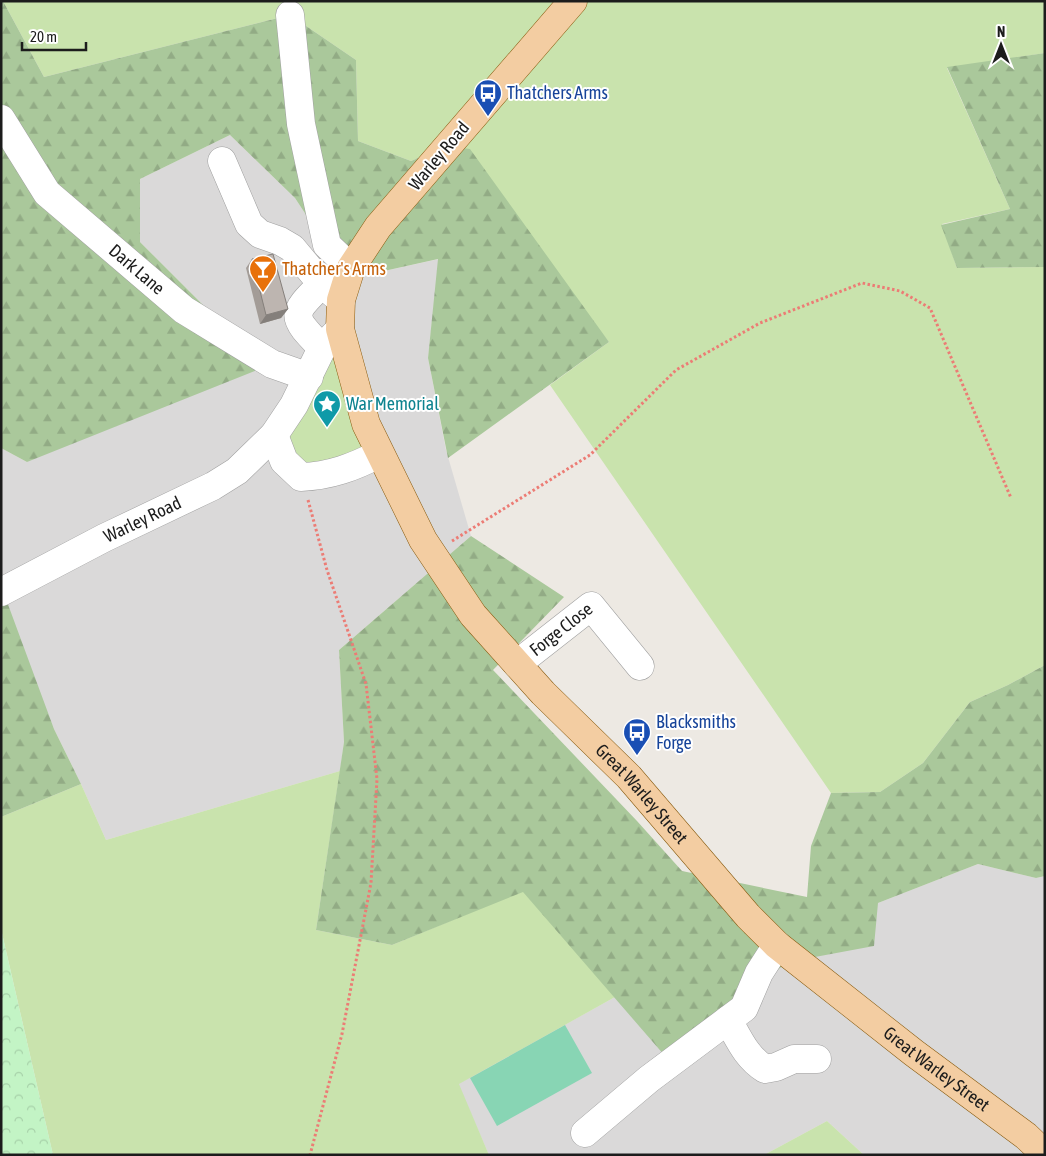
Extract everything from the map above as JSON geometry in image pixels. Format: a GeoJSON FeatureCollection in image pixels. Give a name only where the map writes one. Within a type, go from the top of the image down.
{"type":"FeatureCollection","features":[{"type":"Feature","properties":{"kind":"main road","name":"Warley Road"},"geometry":{"type":"LineString","coordinates":[[336,342],[332,292],[351,268],[378,227],[573,1]]}},
{"type":"Feature","properties":{"kind":"main road","name":"Great Warley Street"},"geometry":{"type":"LineString","coordinates":[[336,342],[379,454],[423,540],[473,615],[543,693],[629,777],[748,916],[777,945],[914,1052],[1026,1136],[1045,1154]]}},
{"type":"Feature","properties":{"kind":"street"},"geometry":{"type":"LineString","coordinates":[[290,15],[301,124],[327,245],[351,268]]}},
{"type":"Feature","properties":{"kind":"street","name":"Dark Lane"},"geometry":{"type":"LineString","coordinates":[[1,119],[47,193],[184,310],[272,364],[309,378]]}},
{"type":"Feature","properties":{"kind":"street"},"geometry":{"type":"LineString","coordinates":[[222,161],[249,224],[260,234],[280,241],[292,248],[332,292],[302,304],[298,311],[304,329],[336,342]]}},
{"type":"Feature","properties":{"kind":"street","name":"Warley Road"},"geometry":{"type":"LineString","coordinates":[[1,592],[104,538],[213,486],[237,471],[274,435],[309,378],[336,342]]}},
{"type":"Feature","properties":{"kind":"street"},"geometry":{"type":"LineString","coordinates":[[274,435],[284,461],[301,477],[338,472],[360,464],[379,454]]}},
{"type":"Feature","properties":{"kind":"street","name":"Forge Close"},"geometry":{"type":"LineString","coordinates":[[517,664],[591,606],[640,666]]}},
{"type":"Feature","properties":{"kind":"street"},"geometry":{"type":"LineString","coordinates":[[586,1132],[648,1079],[744,1008],[758,973],[777,945]]}},
{"type":"Feature","properties":{"kind":"street"},"geometry":{"type":"LineString","coordinates":[[728,1020],[754,1062],[765,1069],[776,1067],[794,1058],[817,1058]]}},
{"type":"Feature","properties":{"kind":"path"},"geometry":{"type":"LineString","coordinates":[[432,553],[590,455],[676,370],[760,323],[862,283],[900,292],[930,308],[1011,498]]}},
{"type":"Feature","properties":{"kind":"path"},"geometry":{"type":"LineString","coordinates":[[301,477],[327,570],[366,684],[377,779],[371,883],[342,1034],[310,1155]]}},
{"type":"Feature","properties":{"kind":"shaded area"},"geometry":{"type":"Polygon","coordinates":[[[230,135],[295,198],[348,279],[439,259],[428,358],[446,450],[471,536],[339,650],[344,742],[340,771],[106,840],[54,729],[1,602],[1,448],[27,462],[204,306],[140,242],[140,179],[230,135]]]}},
{"type":"Feature","properties":{"kind":"shaded area"},"geometry":{"type":"Polygon","coordinates":[[[978,864],[1036,878],[1045,876],[1045,1155],[864,1155],[827,1121],[764,1155],[489,1155],[458,1084],[615,997],[666,1056],[788,962],[878,903],[978,864]]]}},
{"type":"Feature","properties":{"kind":"green space"},"geometry":{"type":"Polygon","coordinates":[[[1,1],[3,1],[44,77],[290,15],[356,60],[358,141],[411,161],[447,146],[470,149],[609,342],[448,458],[428,358],[438,259],[348,279],[295,198],[230,135],[140,179],[140,242],[204,306],[272,364],[27,462],[1,448],[1,1]]]}},
{"type":"Feature","properties":{"kind":"green space"},"geometry":{"type":"Polygon","coordinates":[[[3,1],[1045,1],[1045,53],[947,68],[1010,209],[942,224],[957,268],[1045,267],[1045,665],[1008,685],[970,702],[923,763],[880,792],[831,793],[550,385],[609,342],[447,146],[411,161],[358,141],[356,60],[290,15],[44,77],[3,1]]]}},
{"type":"Feature","properties":{"kind":"green space"},"geometry":{"type":"Polygon","coordinates":[[[1045,53],[1045,267],[957,268],[941,225],[1010,209],[947,67],[1045,53]]]}},
{"type":"Feature","properties":{"kind":"green space"},"geometry":{"type":"Polygon","coordinates":[[[340,329],[379,454],[339,472],[284,461],[294,405],[340,329]]]}},
{"type":"Feature","properties":{"kind":"green space"},"geometry":{"type":"Polygon","coordinates":[[[471,536],[564,597],[493,670],[682,871],[807,897],[811,846],[831,793],[880,792],[923,763],[970,702],[1008,685],[1045,665],[1045,876],[1036,878],[978,864],[878,903],[874,946],[788,962],[665,1056],[523,892],[392,945],[316,930],[344,742],[339,650],[471,536]]]}},
{"type":"Feature","properties":{"kind":"green space"},"geometry":{"type":"Polygon","coordinates":[[[6,599],[54,729],[81,784],[1,817],[1,602],[6,599]]]}},
{"type":"Feature","properties":{"kind":"green space"},"geometry":{"type":"Polygon","coordinates":[[[340,771],[316,930],[392,945],[523,891],[615,997],[459,1084],[489,1155],[53,1155],[1,929],[1,817],[81,784],[106,840],[340,771]]]}},
{"type":"Feature","properties":{"kind":"green space"},"geometry":{"type":"Polygon","coordinates":[[[1,929],[53,1155],[1,1155],[1,929]]]}},
{"type":"Feature","properties":{"kind":"green space"},"geometry":{"type":"Polygon","coordinates":[[[565,1025],[592,1073],[497,1126],[470,1078],[565,1025]]]}},
{"type":"Feature","properties":{"kind":"green space"},"geometry":{"type":"Polygon","coordinates":[[[827,1121],[864,1155],[764,1155],[827,1121]]]}},
{"type":"Feature","properties":{"kind":"building"},"geometry":{"type":"Polygon","coordinates":[[[273,254],[288,309],[266,315],[252,259],[273,254]]]}},
{"type":"Feature","properties":{"kind":"place","name":"Thatchers Arms"},"geometry":{"type":"Point","coordinates":[488,117]}},
{"type":"Feature","properties":{"kind":"place","name":"Thatcher's Arms"},"geometry":{"type":"Point","coordinates":[263,293]}},
{"type":"Feature","properties":{"kind":"place","name":"War Memorial"},"geometry":{"type":"Point","coordinates":[327,428]}},
{"type":"Feature","properties":{"kind":"place","name":"Blacksmiths Forge"},"geometry":{"type":"Point","coordinates":[637,756]}}]}
